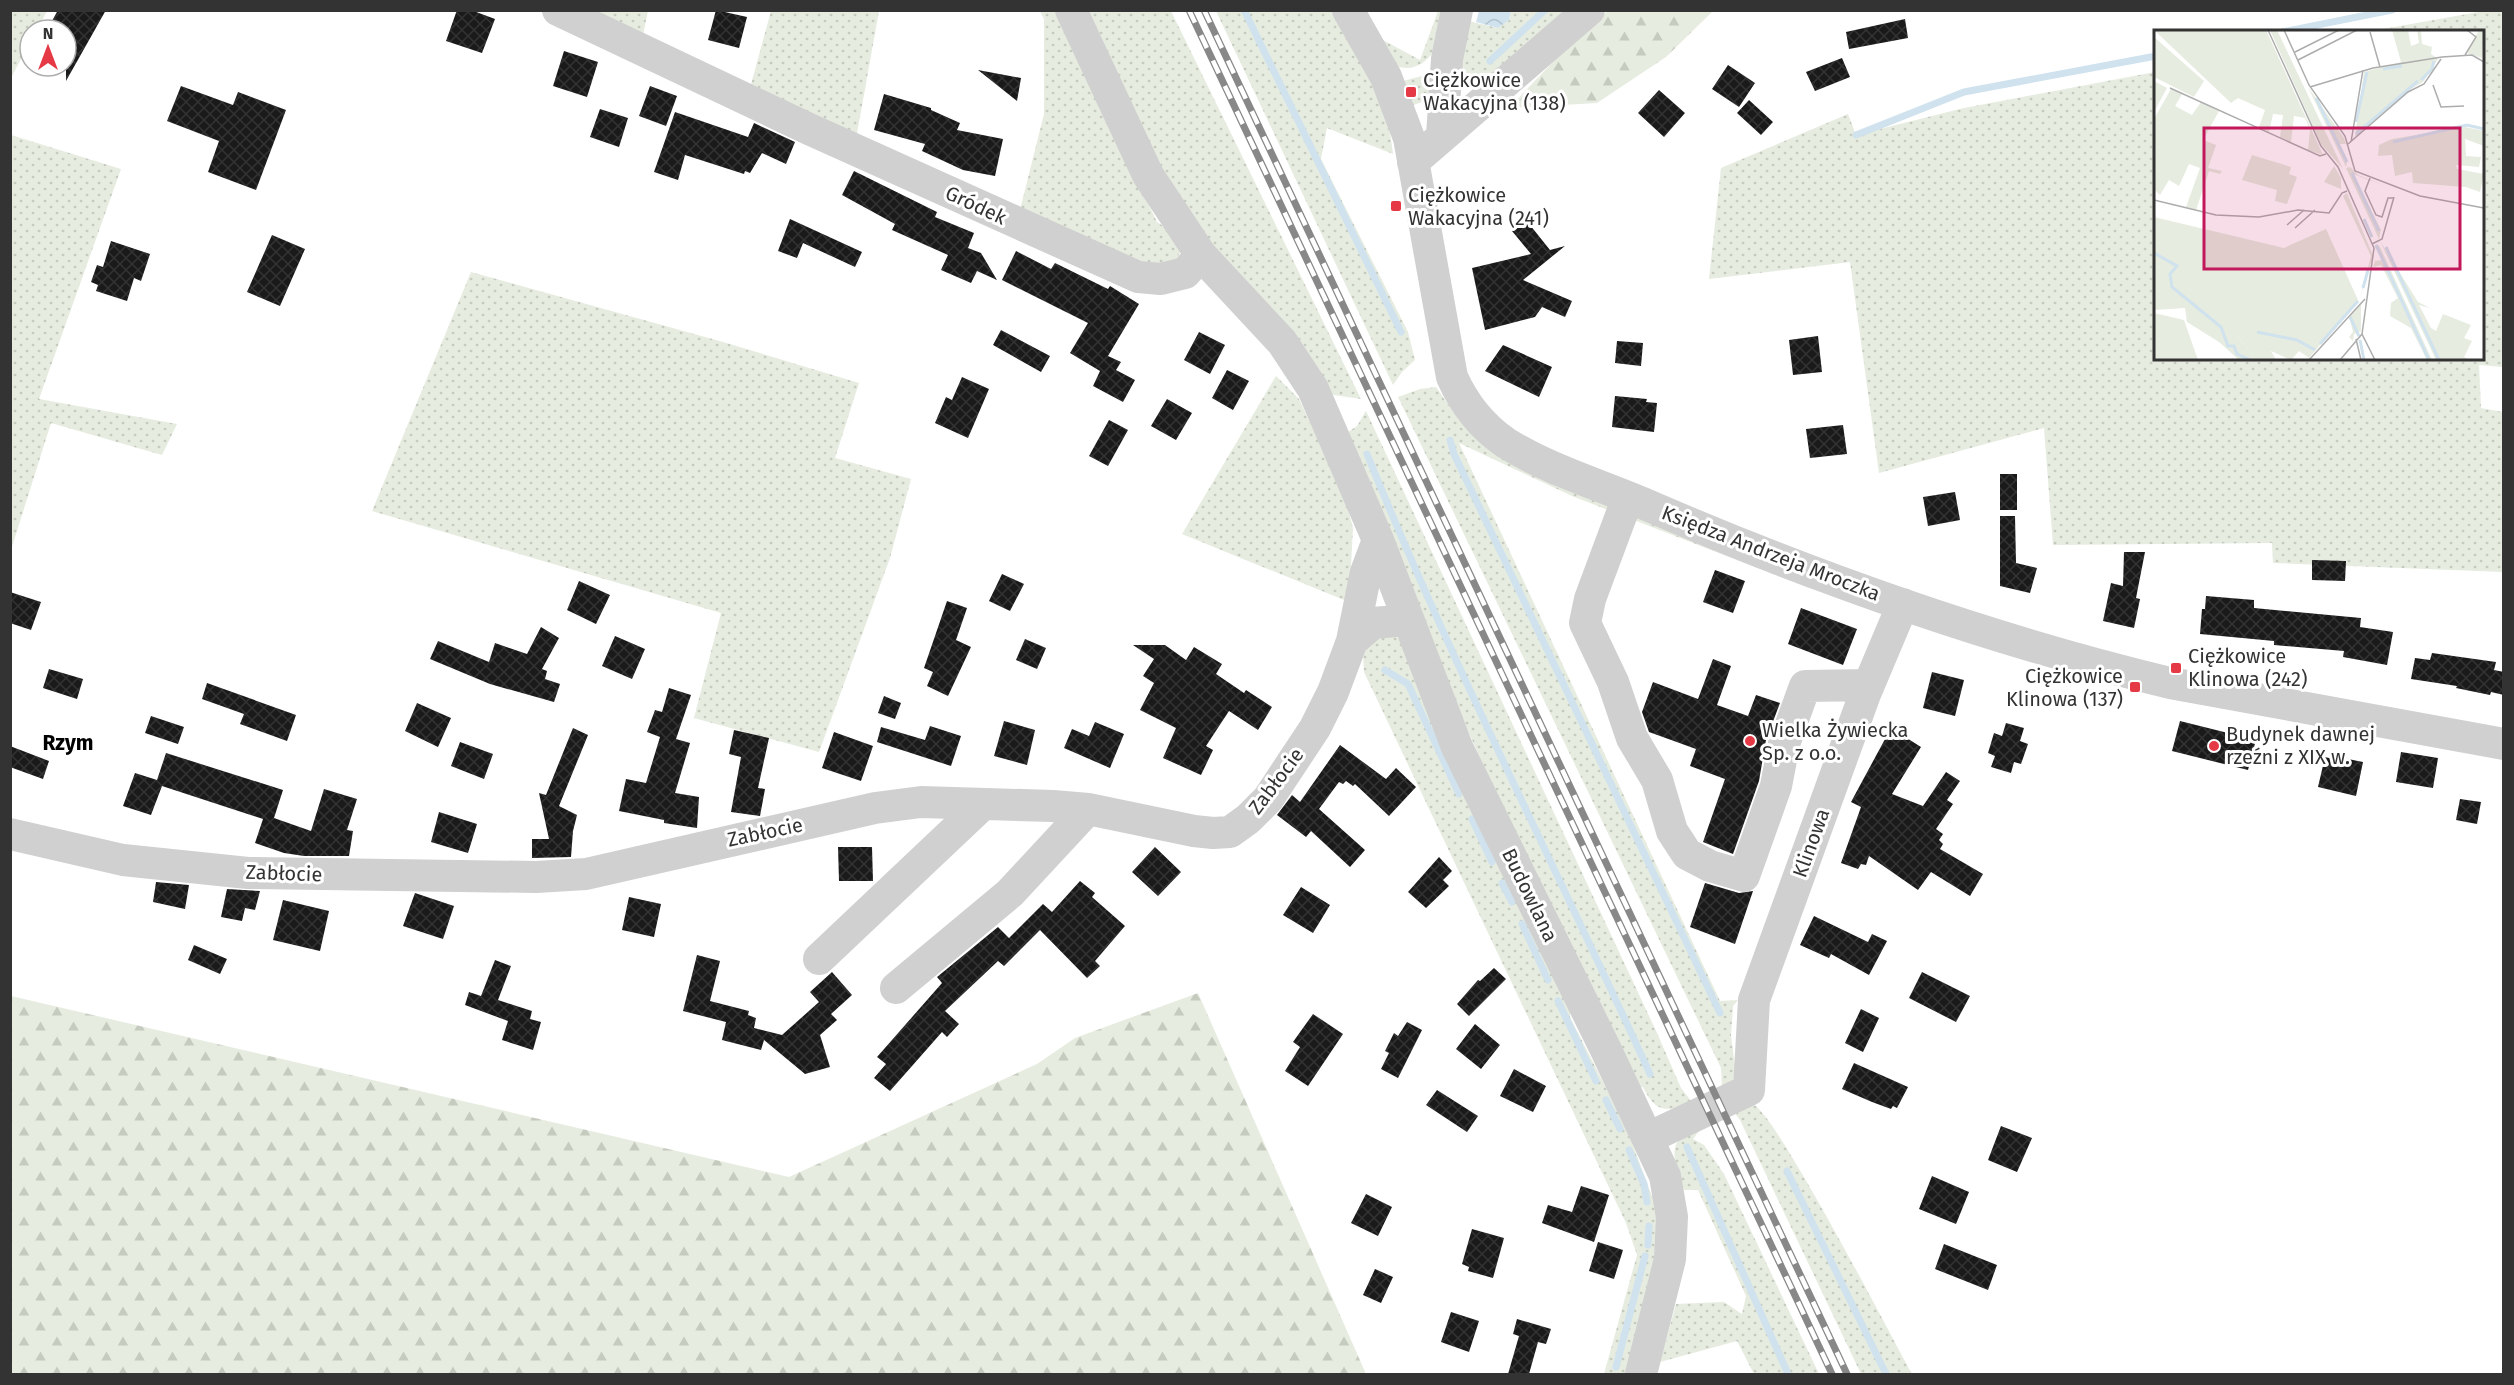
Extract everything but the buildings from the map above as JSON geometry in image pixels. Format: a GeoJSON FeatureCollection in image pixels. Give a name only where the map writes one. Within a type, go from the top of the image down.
{"type":"FeatureCollection","features":[{"type":"Feature","properties":{"kind":"street","name":"Gródek"},"geometry":{"type":"LineString","coordinates":[[558,10],[809,129],[1138,277],[1161,279],[1185,273],[1201,255]]}},
{"type":"Feature","properties":{"kind":"street"},"geometry":{"type":"LineString","coordinates":[[1071,10],[1148,175],[1201,255]]}},
{"type":"Feature","properties":{"kind":"street","name":"Księdza Andrzeja Mroczka"},"geometry":{"type":"LineString","coordinates":[[1348,10],[1386,76],[1409,138],[1448,363],[1465,402],[1487,428],[1506,442],[1553,466],[1797,565],[1903,604],[2115,669],[2170,683],[2504,744]]}},
{"type":"Feature","properties":{"kind":"street"},"geometry":{"type":"LineString","coordinates":[[1442,136],[1447,58],[1457,10]]}},
{"type":"Feature","properties":{"kind":"street"},"geometry":{"type":"LineString","coordinates":[[1413,162],[1589,10]]}},
{"type":"Feature","properties":{"kind":"street","name":"Budowlana"},"geometry":{"type":"LineString","coordinates":[[1201,255],[1282,342],[1313,389],[1329,421],[1378,540],[1457,747],[1665,1176],[1672,1217],[1670,1259],[1641,1374]]}},
{"type":"Feature","properties":{"kind":"street"},"geometry":{"type":"LineString","coordinates":[[1628,497],[1590,599],[1585,623],[1613,682],[1632,738],[1656,780],[1672,831],[1687,854],[1710,866],[1744,876],[1776,786],[1784,744],[1805,686],[1869,685]]}},
{"type":"Feature","properties":{"kind":"street","name":"Zabłocie"},"geometry":{"type":"LineString","coordinates":[[10,834],[123,860],[237,872],[536,877],[586,874],[875,808],[921,802],[1088,809],[1194,831],[1230,832],[1248,819],[1268,799],[1314,728],[1333,692],[1352,641],[1366,572],[1378,540]]}},
{"type":"Feature","properties":{"kind":"street","name":"Klinowa"},"geometry":{"type":"LineString","coordinates":[[1648,1138],[1749,1090],[1754,1000],[1869,685],[1903,604]]}},
{"type":"Feature","properties":{"kind":"street"},"geometry":{"type":"LineString","coordinates":[[1352,641],[1374,623],[1408,620]]}},
{"type":"Feature","properties":{"kind":"street"},"geometry":{"type":"LineString","coordinates":[[819,959],[983,804]]}},
{"type":"Feature","properties":{"kind":"street"},"geometry":{"type":"LineString","coordinates":[[896,988],[1010,893],[1088,809]]}},
{"type":"Feature","properties":{"kind":"green space"},"geometry":{"type":"Polygon","coordinates":[[[11,10],[47,11],[43,18],[18,18],[18,65],[11,78],[11,10]]]}},
{"type":"Feature","properties":{"kind":"green space"},"geometry":{"type":"Polygon","coordinates":[[[583,11],[648,11],[642,40],[583,11]]]}},
{"type":"Feature","properties":{"kind":"green space"},"geometry":{"type":"Polygon","coordinates":[[[771,11],[879,11],[856,139],[750,88],[771,11]]]}},
{"type":"Feature","properties":{"kind":"green space"},"geometry":{"type":"Polygon","coordinates":[[[1040,11],[1057,11],[1157,222],[1169,230],[1181,251],[1173,265],[1155,267],[1019,214],[1044,114],[1044,19],[1040,11]]]}},
{"type":"Feature","properties":{"kind":"green space"},"geometry":{"type":"Polygon","coordinates":[[[1082,11],[1171,11],[1361,399],[1327,394],[1266,303],[1210,242],[1154,163],[1082,11]]]}},
{"type":"Feature","properties":{"kind":"green space"},"geometry":{"type":"Polygon","coordinates":[[[1216,11],[1335,11],[1371,80],[1385,116],[1393,154],[1327,128],[1321,159],[1408,332],[1415,360],[1402,372],[1393,385],[1216,11]]]}},
{"type":"Feature","properties":{"kind":"green space"},"geometry":{"type":"Polygon","coordinates":[[[1438,11],[1450,11],[1441,38],[1432,54],[1418,65],[1407,68],[1395,65],[1383,40],[1420,60],[1438,11]]]}},
{"type":"Feature","properties":{"kind":"green space"},"geometry":{"type":"Polygon","coordinates":[[[1511,11],[1570,11],[1479,91],[1453,84],[1464,20],[1498,28],[1509,20],[1511,11]]]}},
{"type":"Feature","properties":{"kind":"green space"},"geometry":{"type":"Polygon","coordinates":[[[1608,11],[1713,11],[1666,57],[1597,103],[1509,108],[1573,41],[1608,11]]]}},
{"type":"Feature","properties":{"kind":"green space"},"geometry":{"type":"Polygon","coordinates":[[[2484,11],[2503,11],[2503,367],[2479,365],[2481,408],[2503,412],[2503,572],[2273,563],[2272,543],[2053,545],[2044,428],[1879,473],[1850,262],[1709,279],[1721,168],[1848,114],[1856,135],[1964,108],[2154,72],[2154,360],[2484,360],[2484,30],[2378,30],[2484,11]]]}},
{"type":"Feature","properties":{"kind":"green space"},"geometry":{"type":"Polygon","coordinates":[[[1437,72],[1436,98],[1413,105],[1403,81],[1437,72]]]}},
{"type":"Feature","properties":{"kind":"green space"},"geometry":{"type":"Polygon","coordinates":[[[11,135],[121,169],[39,399],[177,424],[162,455],[51,423],[11,550],[11,135]]]}},
{"type":"Feature","properties":{"kind":"green space"},"geometry":{"type":"Polygon","coordinates":[[[471,272],[723,342],[859,383],[835,458],[911,479],[890,558],[819,752],[694,718],[721,613],[372,511],[471,272]]]}},
{"type":"Feature","properties":{"kind":"green space"},"geometry":{"type":"Polygon","coordinates":[[[1276,376],[1299,399],[1345,497],[1353,528],[1349,602],[1182,534],[1276,376]]]}},
{"type":"Feature","properties":{"kind":"green space"},"geometry":{"type":"Polygon","coordinates":[[[1436,387],[1459,420],[1480,439],[1811,581],[1809,588],[1572,496],[1459,443],[1720,1001],[1738,1000],[1733,1006],[1731,1036],[1736,1073],[1733,1081],[1722,1087],[1721,1068],[1398,397],[1420,389],[1436,387]]]}},
{"type":"Feature","properties":{"kind":"green space"},"geometry":{"type":"Polygon","coordinates":[[[1366,411],[1681,1088],[1692,1102],[1676,1108],[1663,1108],[1652,1102],[1643,1087],[1635,1089],[1512,830],[1429,643],[1348,432],[1357,426],[1366,411]]]}},
{"type":"Feature","properties":{"kind":"green space"},"geometry":{"type":"Polygon","coordinates":[[[1391,633],[1405,643],[1571,1003],[1570,1017],[1627,1129],[1663,1226],[1630,1374],[1604,1374],[1637,1255],[1626,1223],[1364,672],[1363,654],[1372,636],[1391,633]]]}},
{"type":"Feature","properties":{"kind":"green space"},"geometry":{"type":"Polygon","coordinates":[[[1198,993],[1366,1374],[11,1374],[11,996],[789,1177],[1037,1064],[1075,1038],[1198,993]]]}},
{"type":"Feature","properties":{"kind":"green space"},"geometry":{"type":"Polygon","coordinates":[[[1754,1105],[1767,1118],[1809,1185],[1912,1374],[1861,1374],[1740,1120],[1734,1112],[1754,1105]]]}},
{"type":"Feature","properties":{"kind":"green space"},"geometry":{"type":"Polygon","coordinates":[[[1703,1126],[1693,1139],[1704,1145],[1724,1174],[1819,1374],[1754,1374],[1737,1341],[1660,1362],[1676,1304],[1724,1302],[1742,1314],[1746,1296],[1698,1190],[1684,1190],[1677,1170],[1674,1156],[1677,1143],[1683,1136],[1703,1126]]]}},
{"type":"Feature","properties":{"kind":"water"},"geometry":{"type":"Polygon","coordinates":[[[1479,10],[1511,11],[1509,20],[1498,28],[1476,22],[1479,10]]]}},
{"type":"Feature","properties":{"kind":"waterway"},"geometry":{"type":"LineString","coordinates":[[1244,10],[1401,332]]}},
{"type":"Feature","properties":{"kind":"waterway"},"geometry":{"type":"LineString","coordinates":[[1490,61],[1545,10]]}},
{"type":"Feature","properties":{"kind":"waterway"},"geometry":{"type":"LineString","coordinates":[[2292,30],[2392,10]]}},
{"type":"Feature","properties":{"kind":"waterway"},"geometry":{"type":"LineString","coordinates":[[1856,135],[1964,92],[2154,56]]}},
{"type":"Feature","properties":{"kind":"waterway"},"geometry":{"type":"LineString","coordinates":[[1450,440],[1454,454],[1720,1013]]}},
{"type":"Feature","properties":{"kind":"waterway"},"geometry":{"type":"LineString","coordinates":[[1367,454],[1469,688],[1650,1074]]}},
{"type":"Feature","properties":{"kind":"waterway"},"geometry":{"type":"LineString","coordinates":[[1385,670],[1408,684],[1459,794]]}},
{"type":"Feature","properties":{"kind":"waterway"},"geometry":{"type":"LineString","coordinates":[[1472,819],[1492,862]]}},
{"type":"Feature","properties":{"kind":"waterway"},"geometry":{"type":"LineString","coordinates":[[1502,883],[1512,902]]}},
{"type":"Feature","properties":{"kind":"waterway"},"geometry":{"type":"LineString","coordinates":[[1522,924],[1548,980]]}},
{"type":"Feature","properties":{"kind":"waterway"},"geometry":{"type":"LineString","coordinates":[[1558,1001],[1596,1081]]}},
{"type":"Feature","properties":{"kind":"waterway"},"geometry":{"type":"LineString","coordinates":[[1606,1100],[1620,1129]]}},
{"type":"Feature","properties":{"kind":"waterway"},"geometry":{"type":"LineString","coordinates":[[1687,1147],[1788,1374]]}},
{"type":"Feature","properties":{"kind":"waterway"},"geometry":{"type":"LineString","coordinates":[[1629,1150],[1644,1184],[1647,1202]]}},
{"type":"Feature","properties":{"kind":"waterway"},"geometry":{"type":"LineString","coordinates":[[1787,1171],[1886,1374]]}},
{"type":"Feature","properties":{"kind":"waterway"},"geometry":{"type":"LineString","coordinates":[[1648,1245],[1649,1226]]}},
{"type":"Feature","properties":{"kind":"waterway"},"geometry":{"type":"LineString","coordinates":[[1616,1367],[1645,1256]]}},
{"type":"Feature","properties":{"kind":"railway"},"geometry":{"type":"LineString","coordinates":[[1189,10],[1832,1374]]}},
{"type":"Feature","properties":{"kind":"railway"},"geometry":{"type":"LineString","coordinates":[[1204,10],[1847,1374]]}},
{"type":"Feature","properties":{"kind":"place","name":"Ciężkowice Wakacyjna (138)"},"geometry":{"type":"Point","coordinates":[1411,92]}},
{"type":"Feature","properties":{"kind":"place","name":"Ciężkowice Wakacyjna (241)"},"geometry":{"type":"Point","coordinates":[1396,206]}},
{"type":"Feature","properties":{"kind":"place","name":"Ciężkowice Klinowa (242)"},"geometry":{"type":"Point","coordinates":[2176,668]}},
{"type":"Feature","properties":{"kind":"place","name":"Ciężkowice Klinowa (137)"},"geometry":{"type":"Point","coordinates":[2135,687]}},
{"type":"Feature","properties":{"kind":"place","name":"Wielka Żywiecka Sp. z o.o."},"geometry":{"type":"Point","coordinates":[1750,741]}},
{"type":"Feature","properties":{"kind":"place","name":"Budynek dawnej rzeźni z XIX w."},"geometry":{"type":"Point","coordinates":[2214,746]}},
{"type":"Feature","properties":{"kind":"district","name":"Rzym"},"geometry":{"type":"Point","coordinates":[68,743]}}]}
